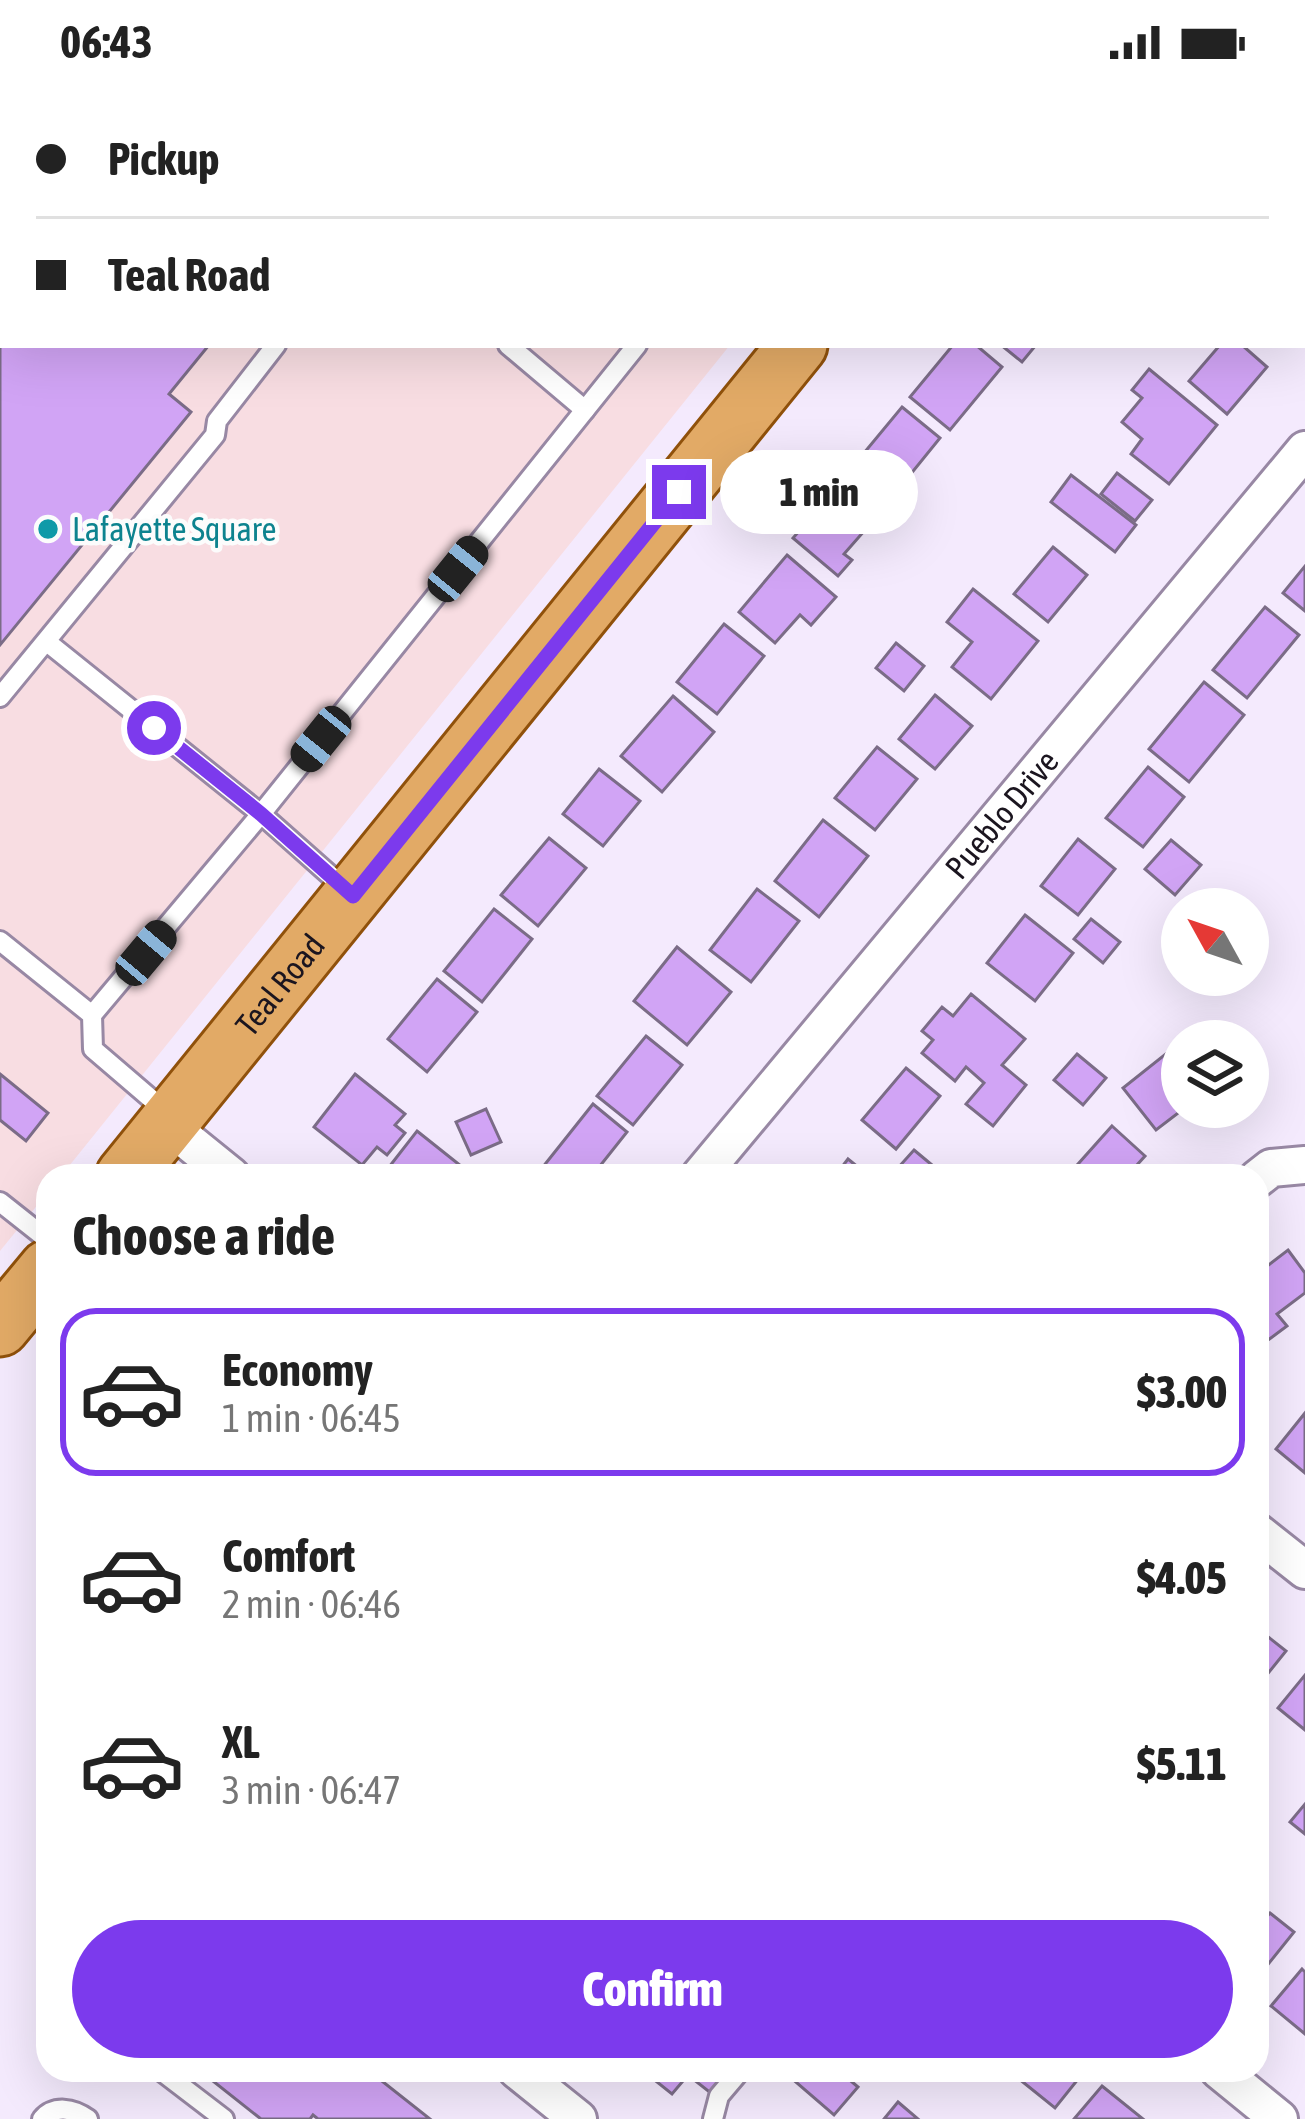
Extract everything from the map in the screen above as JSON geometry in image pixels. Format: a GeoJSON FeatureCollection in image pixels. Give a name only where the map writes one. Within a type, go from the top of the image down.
{"type":"FeatureCollection","features":[{"type":"Feature","properties":{"kind":"main road","name":"Teal Road"},"geometry":{"type":"LineString","coordinates":[[135,1164],[796,348]]}},
{"type":"Feature","properties":{"kind":"main road"},"geometry":{"type":"LineString","coordinates":[[0,1327],[36,1284]]}},
{"type":"Feature","properties":{"kind":"street","name":"Pueblo Drive"},"geometry":{"type":"LineString","coordinates":[[710,1164],[1305,450]]}},
{"type":"Feature","properties":{"kind":"street"},"geometry":{"type":"LineString","coordinates":[[171,1122],[218,1164]]}},
{"type":"Feature","properties":{"kind":"street"},"geometry":{"type":"LineString","coordinates":[[1269,1170],[1305,1165]]}},
{"type":"Feature","properties":{"kind":"street"},"geometry":{"type":"LineString","coordinates":[[1269,1542],[1305,1570]]}},
{"type":"Feature","properties":{"kind":"street"},"geometry":{"type":"LineString","coordinates":[[532,2082],[578,2119]]}},
{"type":"Feature","properties":{"kind":"street"},"geometry":{"type":"LineString","coordinates":[[1234,2082],[1279,2119]]}},
{"type":"Feature","properties":{"kind":"lane"},"geometry":{"type":"LineString","coordinates":[[0,697],[215,435],[217,421],[274,348]]}},
{"type":"Feature","properties":{"kind":"lane"},"geometry":{"type":"LineString","coordinates":[[512,348],[585,410]]}},
{"type":"Feature","properties":{"kind":"lane"},"geometry":{"type":"LineString","coordinates":[[171,1122],[93,1049],[92,1015],[261,814],[632,352]]}},
{"type":"Feature","properties":{"kind":"lane"},"geometry":{"type":"LineString","coordinates":[[47,642],[261,814],[353,896]]}},
{"type":"Feature","properties":{"kind":"lane"},"geometry":{"type":"LineString","coordinates":[[0,941],[92,1015]]}},
{"type":"Feature","properties":{"kind":"lane"},"geometry":{"type":"LineString","coordinates":[[0,1202],[36,1230]]}},
{"type":"Feature","properties":{"kind":"lane"},"geometry":{"type":"LineString","coordinates":[[176,2082],[224,2119]]}},
{"type":"Feature","properties":{"kind":"lane"},"geometry":{"type":"LineString","coordinates":[[713,2119],[719,2096],[731,2082]]}},
{"type":"Feature","properties":{"kind":"lane"},"geometry":{"type":"LineString","coordinates":[[42,2119],[48,2111],[65,2108],[88,2119]]}},
{"type":"Feature","properties":{"kind":"shaded area"},"geometry":{"type":"Polygon","coordinates":[[[0,348],[728,348],[71,1164],[36,1164],[36,1207],[0,1251],[0,348]]]}},
{"type":"Feature","properties":{"kind":"building","name":"Lafayette Square"},"geometry":{"type":"Polygon","coordinates":[[[0,348],[207,348],[169,394],[191,412],[0,645],[0,348]]]}},
{"type":"Feature","properties":{"kind":"building"},"geometry":{"type":"Polygon","coordinates":[[[951,348],[980,348],[1002,367],[950,430],[910,397],[951,348]]]}},
{"type":"Feature","properties":{"kind":"building"},"geometry":{"type":"Polygon","coordinates":[[[1005,348],[1034,348],[1022,362],[1005,348]]]}},
{"type":"Feature","properties":{"kind":"building"},"geometry":{"type":"Polygon","coordinates":[[[1217,348],[1245,348],[1267,367],[1227,414],[1189,381],[1217,348]]]}},
{"type":"Feature","properties":{"kind":"building"},"geometry":{"type":"Polygon","coordinates":[[[1149,369],[1217,425],[1169,484],[1131,454],[1142,439],[1122,422],[1142,398],[1132,390],[1149,369]]]}},
{"type":"Feature","properties":{"kind":"building"},"geometry":{"type":"Polygon","coordinates":[[[902,407],[940,438],[893,496],[854,465],[902,407]]]}},
{"type":"Feature","properties":{"kind":"building"},"geometry":{"type":"Polygon","coordinates":[[[1117,473],[1152,500],[1135,521],[1101,494],[1117,473]]]}},
{"type":"Feature","properties":{"kind":"building"},"geometry":{"type":"Polygon","coordinates":[[[1071,475],[1136,525],[1115,552],[1051,502],[1071,475]]]}},
{"type":"Feature","properties":{"kind":"building"},"geometry":{"type":"Polygon","coordinates":[[[843,481],[880,513],[844,554],[852,560],[838,576],[793,538],[843,481]]]}},
{"type":"Feature","properties":{"kind":"building"},"geometry":{"type":"Polygon","coordinates":[[[1053,547],[1087,575],[1048,622],[1014,594],[1053,547]]]}},
{"type":"Feature","properties":{"kind":"building"},"geometry":{"type":"Polygon","coordinates":[[[787,555],[836,597],[811,625],[800,615],[775,643],[739,612],[787,555]]]}},
{"type":"Feature","properties":{"kind":"building"},"geometry":{"type":"Polygon","coordinates":[[[1305,566],[1305,611],[1283,593],[1305,566]]]}},
{"type":"Feature","properties":{"kind":"building"},"geometry":{"type":"Polygon","coordinates":[[[973,589],[1038,641],[991,699],[952,667],[972,642],[947,622],[973,589]]]}},
{"type":"Feature","properties":{"kind":"building"},"geometry":{"type":"Polygon","coordinates":[[[1265,607],[1299,635],[1247,698],[1213,670],[1265,607]]]}},
{"type":"Feature","properties":{"kind":"building"},"geometry":{"type":"Polygon","coordinates":[[[724,624],[764,656],[717,714],[677,682],[724,624]]]}},
{"type":"Feature","properties":{"kind":"building"},"geometry":{"type":"Polygon","coordinates":[[[896,643],[924,666],[904,691],[876,668],[896,643]]]}},
{"type":"Feature","properties":{"kind":"building"},"geometry":{"type":"Polygon","coordinates":[[[1204,682],[1244,715],[1189,782],[1149,749],[1204,682]]]}},
{"type":"Feature","properties":{"kind":"building"},"geometry":{"type":"Polygon","coordinates":[[[935,695],[972,726],[935,769],[899,739],[935,695]]]}},
{"type":"Feature","properties":{"kind":"building"},"geometry":{"type":"Polygon","coordinates":[[[673,696],[714,732],[662,792],[621,756],[673,696]]]}},
{"type":"Feature","properties":{"kind":"building"},"geometry":{"type":"Polygon","coordinates":[[[877,747],[917,779],[875,830],[835,798],[877,747]]]}},
{"type":"Feature","properties":{"kind":"building"},"geometry":{"type":"Polygon","coordinates":[[[1148,767],[1184,797],[1143,847],[1106,818],[1148,767]]]}},
{"type":"Feature","properties":{"kind":"building"},"geometry":{"type":"Polygon","coordinates":[[[599,769],[640,801],[603,846],[563,814],[599,769]]]}},
{"type":"Feature","properties":{"kind":"building"},"geometry":{"type":"Polygon","coordinates":[[[823,820],[868,856],[819,917],[775,881],[823,820]]]}},
{"type":"Feature","properties":{"kind":"building"},"geometry":{"type":"Polygon","coordinates":[[[549,838],[586,868],[538,926],[501,895],[549,838]]]}},
{"type":"Feature","properties":{"kind":"building"},"geometry":{"type":"Polygon","coordinates":[[[1078,839],[1115,869],[1078,915],[1041,886],[1078,839]]]}},
{"type":"Feature","properties":{"kind":"building"},"geometry":{"type":"Polygon","coordinates":[[[1171,840],[1201,865],[1181,888],[1167,888],[1145,869],[1171,840]]]}},
{"type":"Feature","properties":{"kind":"building"},"geometry":{"type":"Polygon","coordinates":[[[757,889],[799,921],[751,982],[710,950],[757,889]]]}},
{"type":"Feature","properties":{"kind":"building"},"geometry":{"type":"Polygon","coordinates":[[[494,909],[532,939],[482,1002],[444,971],[494,909]]]}},
{"type":"Feature","properties":{"kind":"building"},"geometry":{"type":"Polygon","coordinates":[[[1025,915],[1073,953],[1035,1001],[987,963],[1025,915]]]}},
{"type":"Feature","properties":{"kind":"building"},"geometry":{"type":"Polygon","coordinates":[[[1091,919],[1120,942],[1103,963],[1074,939],[1091,919]]]}},
{"type":"Feature","properties":{"kind":"building"},"geometry":{"type":"Polygon","coordinates":[[[677,947],[731,992],[687,1045],[634,1001],[677,947]]]}},
{"type":"Feature","properties":{"kind":"building"},"geometry":{"type":"Polygon","coordinates":[[[437,979],[477,1012],[427,1072],[388,1039],[437,979]]]}},
{"type":"Feature","properties":{"kind":"building"},"geometry":{"type":"Polygon","coordinates":[[[971,994],[1025,1039],[1002,1065],[1026,1085],[993,1126],[966,1104],[984,1083],[966,1067],[955,1081],[922,1053],[933,1040],[922,1031],[942,1007],[953,1016],[971,994]]]}},
{"type":"Feature","properties":{"kind":"building"},"geometry":{"type":"Polygon","coordinates":[[[646,1036],[682,1065],[633,1125],[597,1096],[646,1036]]]}},
{"type":"Feature","properties":{"kind":"building"},"geometry":{"type":"Polygon","coordinates":[[[1077,1054],[1106,1078],[1083,1105],[1054,1080],[1077,1054]]]}},
{"type":"Feature","properties":{"kind":"building"},"geometry":{"type":"Polygon","coordinates":[[[1161,1058],[1161,1126],[1156,1130],[1123,1088],[1161,1058]]]}},
{"type":"Feature","properties":{"kind":"building"},"geometry":{"type":"Polygon","coordinates":[[[906,1068],[940,1096],[896,1149],[862,1120],[906,1068]]]}},
{"type":"Feature","properties":{"kind":"building"},"geometry":{"type":"Polygon","coordinates":[[[0,1074],[48,1113],[26,1141],[0,1120],[0,1074]]]}},
{"type":"Feature","properties":{"kind":"building"},"geometry":{"type":"Polygon","coordinates":[[[355,1074],[405,1114],[395,1125],[405,1133],[387,1155],[377,1147],[363,1164],[314,1127],[355,1074]]]}},
{"type":"Feature","properties":{"kind":"building"},"geometry":{"type":"Polygon","coordinates":[[[593,1104],[627,1132],[602,1164],[545,1164],[593,1104]]]}},
{"type":"Feature","properties":{"kind":"building"},"geometry":{"type":"Polygon","coordinates":[[[486,1109],[501,1142],[471,1155],[456,1122],[486,1109]]]}},
{"type":"Feature","properties":{"kind":"building"},"geometry":{"type":"Polygon","coordinates":[[[1112,1126],[1145,1156],[1138,1164],[1078,1164],[1112,1126]]]}},
{"type":"Feature","properties":{"kind":"building"},"geometry":{"type":"Polygon","coordinates":[[[417,1131],[458,1164],[391,1164],[417,1131]]]}},
{"type":"Feature","properties":{"kind":"building"},"geometry":{"type":"Polygon","coordinates":[[[914,1150],[930,1164],[901,1164],[914,1150]]]}},
{"type":"Feature","properties":{"kind":"building"},"geometry":{"type":"Polygon","coordinates":[[[1288,1250],[1305,1273],[1305,1293],[1277,1314],[1287,1326],[1269,1339],[1269,1265],[1288,1250]]]}},
{"type":"Feature","properties":{"kind":"building"},"geometry":{"type":"Polygon","coordinates":[[[1305,1413],[1305,1473],[1276,1449],[1305,1413]]]}},
{"type":"Feature","properties":{"kind":"building"},"geometry":{"type":"Polygon","coordinates":[[[1269,1638],[1286,1651],[1269,1672],[1269,1638]]]}},
{"type":"Feature","properties":{"kind":"building"},"geometry":{"type":"Polygon","coordinates":[[[1305,1675],[1305,1730],[1278,1708],[1305,1675]]]}},
{"type":"Feature","properties":{"kind":"building"},"geometry":{"type":"Polygon","coordinates":[[[1305,1804],[1305,1834],[1290,1822],[1305,1804]]]}},
{"type":"Feature","properties":{"kind":"building"},"geometry":{"type":"Polygon","coordinates":[[[1269,1914],[1294,1932],[1269,1963],[1269,1914]]]}},
{"type":"Feature","properties":{"kind":"building"},"geometry":{"type":"Polygon","coordinates":[[[1302,1969],[1305,1972],[1305,2034],[1271,2006],[1302,1969]]]}},
{"type":"Feature","properties":{"kind":"building"},"geometry":{"type":"Polygon","coordinates":[[[214,2082],[383,2082],[430,2119],[318,2119],[313,2115],[310,2119],[261,2119],[214,2082]]]}},
{"type":"Feature","properties":{"kind":"building"},"geometry":{"type":"Polygon","coordinates":[[[657,2082],[682,2082],[672,2094],[657,2082]]]}},
{"type":"Feature","properties":{"kind":"building"},"geometry":{"type":"Polygon","coordinates":[[[697,2082],[722,2082],[712,2094],[697,2082]]]}},
{"type":"Feature","properties":{"kind":"building"},"geometry":{"type":"Polygon","coordinates":[[[796,2082],[852,2082],[858,2087],[834,2115],[796,2082]]]}},
{"type":"Feature","properties":{"kind":"building"},"geometry":{"type":"Polygon","coordinates":[[[1023,2082],[1076,2082],[1055,2108],[1023,2082]]]}},
{"type":"Feature","properties":{"kind":"building"},"geometry":{"type":"Polygon","coordinates":[[[1102,2086],[1143,2119],[1074,2119],[1102,2086]]]}},
{"type":"Feature","properties":{"kind":"building"},"geometry":{"type":"Polygon","coordinates":[[[898,2102],[918,2119],[884,2119],[898,2102]]]}},
{"type":"Feature","properties":{"kind":"place","name":"Lafayette Square"},"geometry":{"type":"Point","coordinates":[48,529]}},
{"type":"Feature","properties":{"kind":"route"},"geometry":{"type":"LineString","coordinates":[[154,728],[353,896],[679,492]]}}]}
